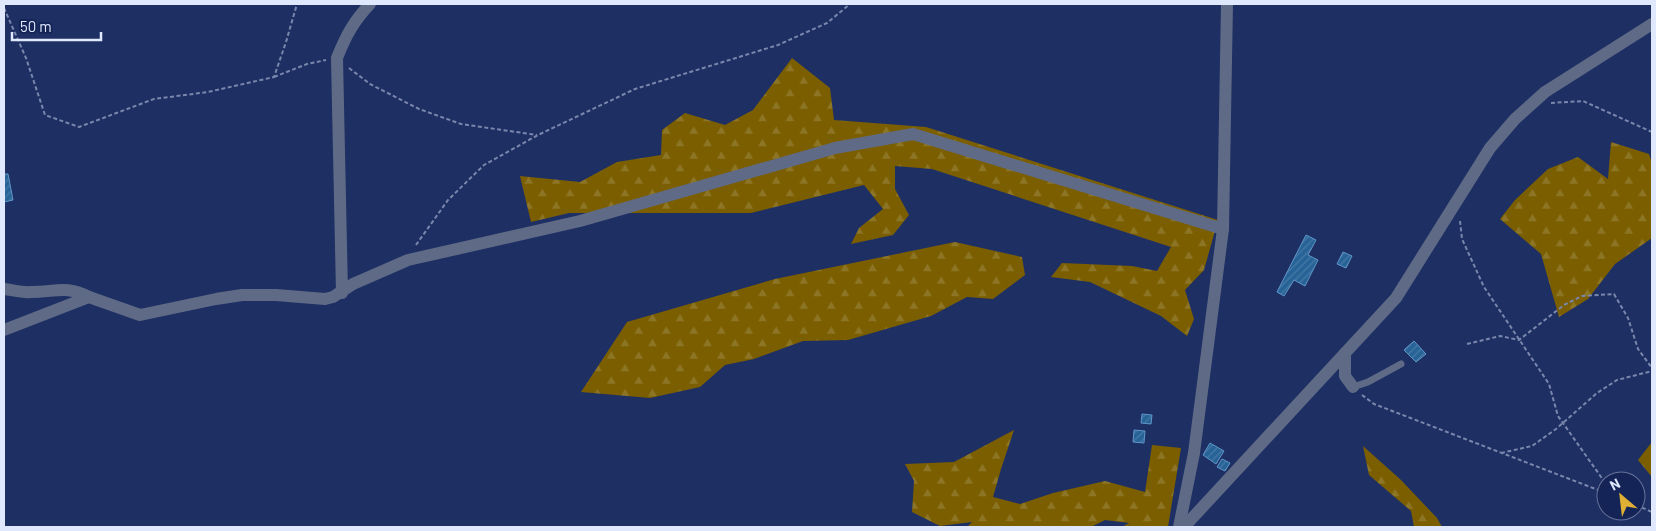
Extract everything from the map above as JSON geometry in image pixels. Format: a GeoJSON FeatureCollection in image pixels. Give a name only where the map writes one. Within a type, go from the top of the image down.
{"type":"FeatureCollection","features":[{"type":"Feature","properties":{"kind":"street"},"geometry":{"type":"LineString","coordinates":[[342,293],[337,58],[345,36],[356,19],[370,4]]}},
{"type":"Feature","properties":{"kind":"street"},"geometry":{"type":"LineString","coordinates":[[1179,527],[1194,454],[1223,229],[1227,4]]}},
{"type":"Feature","properties":{"kind":"street"},"geometry":{"type":"LineString","coordinates":[[1184,527],[1396,298],[1490,148],[1514,118],[1545,92],[1652,24]]}},
{"type":"Feature","properties":{"kind":"street"},"geometry":{"type":"LineString","coordinates":[[4,289],[29,292],[69,289],[79,291],[89,297],[140,315],[242,295],[276,295],[325,299],[342,293],[353,284],[408,260],[580,221],[835,148],[913,134],[1223,229]]}},
{"type":"Feature","properties":{"kind":"street"},"geometry":{"type":"LineString","coordinates":[[4,330],[89,297]]}},
{"type":"Feature","properties":{"kind":"street"},"geometry":{"type":"LineString","coordinates":[[1345,353],[1345,376],[1353,387]]}},
{"type":"Feature","properties":{"kind":"lane"},"geometry":{"type":"LineString","coordinates":[[1353,387],[1368,382],[1402,364]]}},
{"type":"Feature","properties":{"kind":"path"},"geometry":{"type":"LineString","coordinates":[[274,77],[297,4]]}},
{"type":"Feature","properties":{"kind":"path"},"geometry":{"type":"LineString","coordinates":[[408,260],[448,200],[484,164],[538,135],[635,89],[778,45],[827,24],[850,4]]}},
{"type":"Feature","properties":{"kind":"path"},"geometry":{"type":"LineString","coordinates":[[4,8],[26,58],[45,116],[79,127],[154,99],[208,92],[274,77],[307,64],[337,58],[370,84],[419,109],[461,124],[538,135]]}},
{"type":"Feature","properties":{"kind":"path"},"geometry":{"type":"LineString","coordinates":[[1532,104],[1582,101],[1652,132]]}},
{"type":"Feature","properties":{"kind":"path"},"geometry":{"type":"LineString","coordinates":[[1457,201],[1462,239],[1484,287],[1549,384],[1558,416],[1597,471]]}},
{"type":"Feature","properties":{"kind":"path"},"geometry":{"type":"LineString","coordinates":[[1467,344],[1500,336],[1519,340],[1564,305],[1582,296],[1614,294],[1628,318],[1638,350],[1652,370],[1617,380],[1597,393],[1556,429],[1532,446],[1501,453]]}},
{"type":"Feature","properties":{"kind":"path"},"geometry":{"type":"LineString","coordinates":[[1353,387],[1374,404],[1596,490]]}},
{"type":"Feature","properties":{"kind":"green space"},"geometry":{"type":"Polygon","coordinates":[[[792,58],[830,88],[834,120],[926,127],[1218,220],[1204,270],[1185,290],[1194,319],[1187,336],[1161,316],[1090,282],[1051,277],[1062,263],[1132,266],[1157,271],[1171,247],[932,169],[895,166],[895,189],[909,215],[893,235],[851,244],[859,228],[883,209],[864,185],[751,213],[569,213],[531,222],[520,176],[580,182],[617,162],[661,155],[662,130],[685,113],[725,125],[753,110],[792,58]]]}},
{"type":"Feature","properties":{"kind":"green space"},"geometry":{"type":"Polygon","coordinates":[[[1611,142],[1649,154],[1652,163],[1652,238],[1615,264],[1588,299],[1559,317],[1541,254],[1500,219],[1515,200],[1548,169],[1578,157],[1608,179],[1611,142]]]}},
{"type":"Feature","properties":{"kind":"green space"},"geometry":{"type":"Polygon","coordinates":[[[955,242],[1022,257],[1025,275],[993,299],[967,297],[931,316],[848,340],[803,341],[754,359],[725,365],[700,387],[650,398],[581,392],[627,322],[775,279],[955,242]]]}},
{"type":"Feature","properties":{"kind":"green space"},"geometry":{"type":"Polygon","coordinates":[[[1014,430],[993,497],[1020,504],[1053,493],[1105,481],[1145,492],[1152,445],[1181,448],[1168,527],[1122,527],[1129,523],[1105,520],[1091,527],[967,527],[972,522],[940,526],[912,512],[914,481],[905,464],[954,462],[1014,430]]]}},
{"type":"Feature","properties":{"kind":"green space"},"geometry":{"type":"Polygon","coordinates":[[[1652,442],[1652,477],[1638,460],[1652,442]]]}},
{"type":"Feature","properties":{"kind":"green space"},"geometry":{"type":"Polygon","coordinates":[[[1363,446],[1401,480],[1437,518],[1442,527],[1414,527],[1411,511],[1369,475],[1363,446]]]}},
{"type":"Feature","properties":{"kind":"building"},"geometry":{"type":"Polygon","coordinates":[[[4,174],[8,174],[13,200],[4,202],[4,174]]]}},
{"type":"Feature","properties":{"kind":"building"},"geometry":{"type":"Polygon","coordinates":[[[1306,235],[1316,240],[1308,255],[1318,260],[1305,286],[1294,280],[1284,296],[1277,292],[1306,235]]]}},
{"type":"Feature","properties":{"kind":"building"},"geometry":{"type":"Polygon","coordinates":[[[1343,252],[1352,256],[1346,268],[1337,264],[1343,252]]]}},
{"type":"Feature","properties":{"kind":"building"},"geometry":{"type":"Polygon","coordinates":[[[1414,341],[1426,354],[1416,362],[1404,350],[1414,341]]]}},
{"type":"Feature","properties":{"kind":"building"},"geometry":{"type":"Polygon","coordinates":[[[1142,414],[1152,415],[1151,424],[1141,423],[1142,414]]]}},
{"type":"Feature","properties":{"kind":"building"},"geometry":{"type":"Polygon","coordinates":[[[1134,430],[1145,431],[1144,443],[1133,442],[1134,430]]]}},
{"type":"Feature","properties":{"kind":"building"},"geometry":{"type":"Polygon","coordinates":[[[1210,443],[1224,451],[1216,464],[1203,455],[1210,443]]]}},
{"type":"Feature","properties":{"kind":"building"},"geometry":{"type":"Polygon","coordinates":[[[1222,459],[1230,463],[1225,471],[1217,467],[1222,459]]]}}]}
